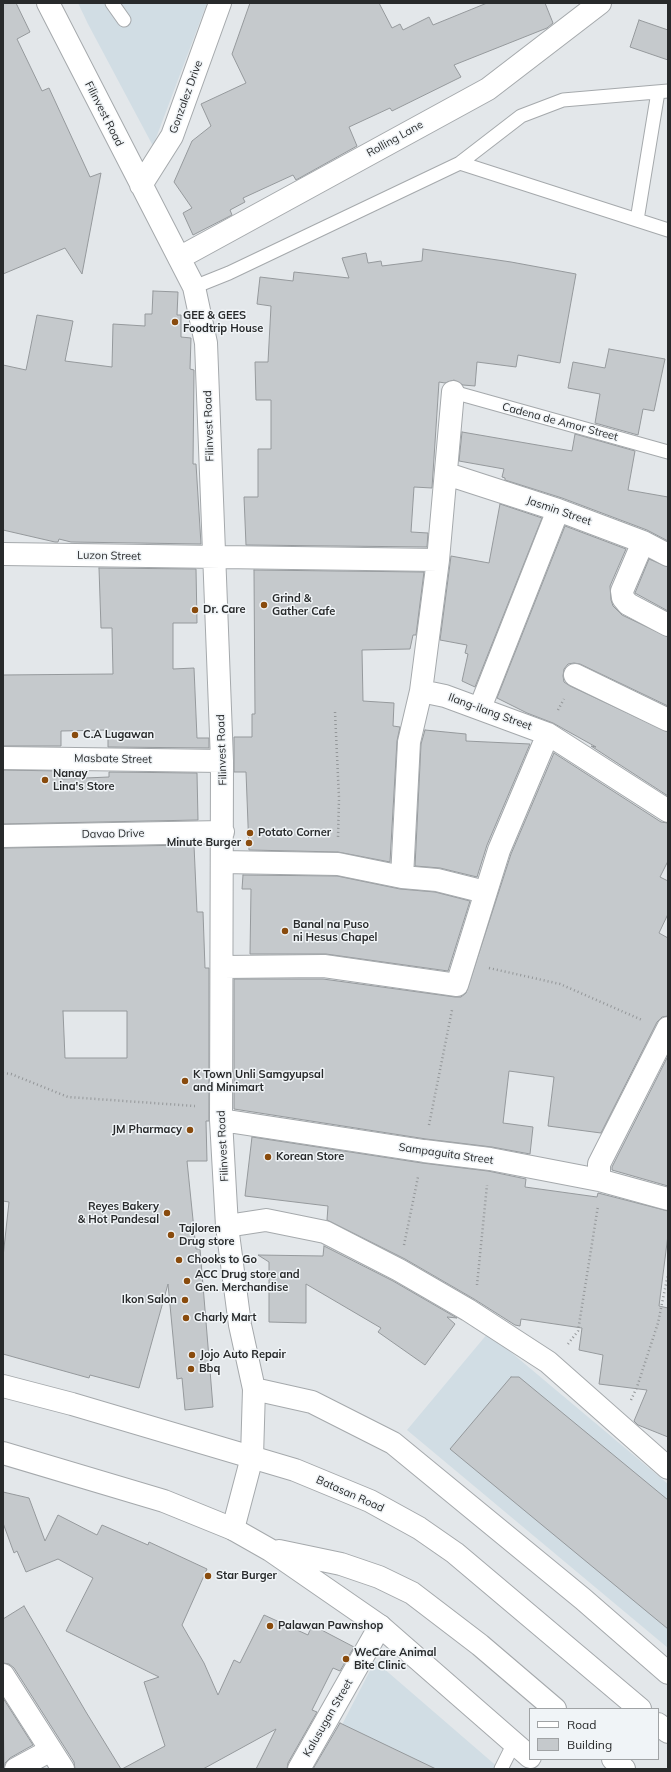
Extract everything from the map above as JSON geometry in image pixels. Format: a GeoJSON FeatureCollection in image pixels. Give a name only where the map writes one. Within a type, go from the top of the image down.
{"type":"FeatureCollection","features":[{"type":"Feature","properties":{"kind":"street","name":"Filinvest Road"},"geometry":{"type":"LineString","coordinates":[[48,3],[140,185],[194,287],[206,343],[222,761],[223,967],[221,1113],[227,1226],[240,1325],[254,1389],[252,1457],[233,1529]]}},
{"type":"Feature","properties":{"kind":"street","name":"Gonzalez Drive"},"geometry":{"type":"LineString","coordinates":[[140,185],[172,136],[220,3]]}},
{"type":"Feature","properties":{"kind":"street","name":"Rolling Lane"},"geometry":{"type":"LineString","coordinates":[[179,258],[488,88],[600,3]]}},
{"type":"Feature","properties":{"kind":"street"},"geometry":{"type":"LineString","coordinates":[[402,877],[409,742],[421,691],[438,560],[447,474],[452,392]]}},
{"type":"Feature","properties":{"kind":"street","name":"Jasmin Street"},"geometry":{"type":"LineString","coordinates":[[447,474],[558,510],[643,542],[668,555]]}},
{"type":"Feature","properties":{"kind":"street"},"geometry":{"type":"LineString","coordinates":[[480,708],[558,510]]}},
{"type":"Feature","properties":{"kind":"street"},"geometry":{"type":"LineString","coordinates":[[643,542],[622,591],[623,598],[628,604],[668,625]]}},
{"type":"Feature","properties":{"kind":"street","name":"Luzon Street"},"geometry":{"type":"LineString","coordinates":[[3,554],[214,557]]}},
{"type":"Feature","properties":{"kind":"street"},"geometry":{"type":"LineString","coordinates":[[214,557],[438,560]]}},
{"type":"Feature","properties":{"kind":"street"},"geometry":{"type":"LineString","coordinates":[[575,674],[668,720]]}},
{"type":"Feature","properties":{"kind":"street","name":"Ilang-ilang Street"},"geometry":{"type":"LineString","coordinates":[[421,691],[445,696],[548,734],[668,811]]}},
{"type":"Feature","properties":{"kind":"street"},"geometry":{"type":"LineString","coordinates":[[223,967],[324,966],[460,975],[499,850],[548,734]]}},
{"type":"Feature","properties":{"kind":"street","name":"Masbate Street"},"geometry":{"type":"LineString","coordinates":[[3,758],[222,761]]}},
{"type":"Feature","properties":{"kind":"street","name":"Davao Drive"},"geometry":{"type":"LineString","coordinates":[[3,836],[223,832]]}},
{"type":"Feature","properties":{"kind":"street"},"geometry":{"type":"LineString","coordinates":[[222,862],[338,864],[402,877],[437,880],[485,892]]}},
{"type":"Feature","properties":{"kind":"street"},"geometry":{"type":"LineString","coordinates":[[600,1180],[600,1164],[667,1030]]}},
{"type":"Feature","properties":{"kind":"street","name":"Sampaguita Street"},"geometry":{"type":"LineString","coordinates":[[221,1113],[424,1151],[490,1159],[600,1180],[668,1199]]}},
{"type":"Feature","properties":{"kind":"street"},"geometry":{"type":"LineString","coordinates":[[227,1226],[266,1220],[325,1232],[399,1270],[472,1313],[551,1365],[668,1468]]}},
{"type":"Feature","properties":{"kind":"street","name":"Batasan Road"},"geometry":{"type":"LineString","coordinates":[[3,1386],[72,1404],[295,1470],[370,1501],[419,1528],[455,1554],[639,1708]]}},
{"type":"Feature","properties":{"kind":"street"},"geometry":{"type":"LineString","coordinates":[[254,1389],[312,1402],[392,1443],[583,1599],[668,1674]]}},
{"type":"Feature","properties":{"kind":"street"},"geometry":{"type":"LineString","coordinates":[[3,1453],[164,1502],[233,1529],[270,1550],[380,1626],[529,1756]]}},
{"type":"Feature","properties":{"kind":"street"},"geometry":{"type":"LineString","coordinates":[[270,1550],[340,1564],[379,1577],[412,1593],[480,1645],[554,1708]]}},
{"type":"Feature","properties":{"kind":"street","name":"Kalusugan Street"},"geometry":{"type":"LineString","coordinates":[[299,1769],[380,1626]]}},
{"type":"Feature","properties":{"kind":"street"},"geometry":{"type":"LineString","coordinates":[[4,1678],[63,1769]]}},
{"type":"Feature","properties":{"kind":"street"},"geometry":{"type":"LineString","coordinates":[[659,1725],[668,1732]]}},
{"type":"Feature","properties":{"kind":"street"},"geometry":{"type":"LineString","coordinates":[[16,1769],[51,1750]]}},
{"type":"Feature","properties":{"kind":"street"},"geometry":{"type":"LineString","coordinates":[[533,1760],[543,1769]]}},
{"type":"Feature","properties":{"kind":"street"},"geometry":{"type":"LineString","coordinates":[[614,1760],[624,1769]]}},
{"type":"Feature","properties":{"kind":"lane"},"geometry":{"type":"LineString","coordinates":[[112,3],[124,20]]}},
{"type":"Feature","properties":{"kind":"lane"},"geometry":{"type":"LineString","coordinates":[[194,287],[229,273],[460,163],[521,116],[563,100],[663,92],[637,220]]}},
{"type":"Feature","properties":{"kind":"lane"},"geometry":{"type":"LineString","coordinates":[[460,163],[668,230]]}},
{"type":"Feature","properties":{"kind":"lane","name":"Cadena de Amor Street"},"geometry":{"type":"LineString","coordinates":[[452,392],[668,452]]}},
{"type":"Feature","properties":{"kind":"lane"},"geometry":{"type":"LineString","coordinates":[[501,1769],[514,1743]]}},
{"type":"Feature","properties":{"kind":"path"},"geometry":{"type":"LineString","coordinates":[[548,734],[575,674]]}},
{"type":"Feature","properties":{"kind":"path"},"geometry":{"type":"LineString","coordinates":[[335,712],[339,798],[338,864]]}},
{"type":"Feature","properties":{"kind":"path"},"geometry":{"type":"LineString","coordinates":[[399,1270],[460,975],[492,968],[560,984],[667,1030]]}},
{"type":"Feature","properties":{"kind":"path"},"geometry":{"type":"LineString","coordinates":[[3,1073],[11,1074],[68,1097],[221,1113]]}},
{"type":"Feature","properties":{"kind":"path"},"geometry":{"type":"LineString","coordinates":[[472,1313],[478,1281],[490,1159]]}},
{"type":"Feature","properties":{"kind":"path"},"geometry":{"type":"LineString","coordinates":[[551,1365],[578,1332],[600,1195],[600,1180]]}},
{"type":"Feature","properties":{"kind":"path"},"geometry":{"type":"LineString","coordinates":[[618,1424],[638,1387],[658,1323],[668,1274]]}},
{"type":"Feature","properties":{"kind":"shaded area"},"geometry":{"type":"Polygon","coordinates":[[[78,3],[207,3],[153,146],[88,24],[78,3]]]}},
{"type":"Feature","properties":{"kind":"shaded area"},"geometry":{"type":"Polygon","coordinates":[[[488,1333],[668,1484],[668,1648],[407,1430],[488,1333]]]}},
{"type":"Feature","properties":{"kind":"shaded area"},"geometry":{"type":"Polygon","coordinates":[[[375,1661],[500,1769],[319,1769],[375,1661]]]}},
{"type":"Feature","properties":{"kind":"building"},"geometry":{"type":"Polygon","coordinates":[[[3,3],[16,3],[30,32],[17,39],[42,91],[49,88],[90,177],[101,173],[82,274],[65,248],[3,274],[3,3]]]}},
{"type":"Feature","properties":{"kind":"building"},"geometry":{"type":"Polygon","coordinates":[[[250,3],[379,3],[392,28],[400,24],[403,30],[429,17],[433,25],[487,3],[545,3],[553,23],[547,28],[454,65],[461,77],[392,111],[390,108],[349,127],[357,146],[296,180],[293,175],[243,198],[245,202],[230,210],[232,215],[193,235],[183,213],[192,208],[174,182],[192,141],[211,126],[201,104],[246,83],[232,54],[250,3]]]}},
{"type":"Feature","properties":{"kind":"building"},"geometry":{"type":"Polygon","coordinates":[[[639,20],[668,30],[668,60],[630,47],[639,20]]]}},
{"type":"Feature","properties":{"kind":"building"},"geometry":{"type":"Polygon","coordinates":[[[423,249],[511,262],[576,274],[560,363],[518,355],[516,367],[477,362],[475,386],[463,385],[454,380],[445,383],[439,382],[432,488],[414,487],[411,532],[428,533],[427,547],[246,545],[244,497],[258,497],[258,449],[271,449],[271,400],[256,400],[255,362],[268,362],[271,306],[257,304],[260,277],[293,281],[294,272],[349,278],[342,258],[366,253],[368,263],[381,261],[382,266],[422,261],[423,249]]]}},
{"type":"Feature","properties":{"kind":"building"},"geometry":{"type":"Polygon","coordinates":[[[153,291],[178,292],[177,315],[181,315],[181,337],[191,338],[190,369],[194,370],[193,464],[196,464],[201,544],[71,542],[59,539],[58,542],[55,542],[3,530],[3,365],[26,370],[37,315],[73,321],[65,361],[112,367],[113,324],[145,326],[145,314],[152,314],[153,291]]]}},
{"type":"Feature","properties":{"kind":"building"},"geometry":{"type":"Polygon","coordinates":[[[609,349],[665,359],[654,411],[643,409],[638,435],[595,423],[600,394],[568,388],[573,362],[605,368],[609,349]]]}},
{"type":"Feature","properties":{"kind":"building"},"geometry":{"type":"Polygon","coordinates":[[[462,432],[572,451],[575,434],[635,451],[628,490],[668,497],[668,541],[647,530],[562,498],[505,480],[505,478],[502,477],[504,469],[459,461],[462,432]]]}},
{"type":"Feature","properties":{"kind":"building"},"geometry":{"type":"Polygon","coordinates":[[[500,504],[542,518],[475,687],[462,681],[468,654],[465,653],[467,645],[440,640],[451,556],[489,563],[500,504]]]}},
{"type":"Feature","properties":{"kind":"building"},"geometry":{"type":"Polygon","coordinates":[[[565,526],[626,549],[610,586],[613,606],[622,615],[668,637],[668,706],[580,664],[568,664],[564,669],[563,676],[564,682],[570,686],[668,732],[668,796],[591,746],[596,747],[553,723],[527,713],[497,698],[565,526]]]}},
{"type":"Feature","properties":{"kind":"building"},"geometry":{"type":"Polygon","coordinates":[[[649,559],[668,567],[668,611],[635,593],[649,559]]]}},
{"type":"Feature","properties":{"kind":"building"},"geometry":{"type":"Polygon","coordinates":[[[99,568],[196,569],[197,623],[173,623],[173,669],[194,668],[197,738],[209,738],[209,748],[108,747],[108,730],[61,731],[61,746],[3,746],[3,675],[113,674],[112,628],[101,628],[99,568]]]}},
{"type":"Feature","properties":{"kind":"building"},"geometry":{"type":"Polygon","coordinates":[[[254,570],[424,572],[416,635],[413,635],[410,649],[362,650],[363,701],[394,703],[393,726],[400,727],[397,741],[390,862],[338,852],[249,850],[246,772],[234,772],[234,737],[252,737],[252,714],[255,714],[254,570]]]}},
{"type":"Feature","properties":{"kind":"building"},"geometry":{"type":"Polygon","coordinates":[[[425,730],[466,734],[466,741],[530,744],[487,845],[477,877],[440,868],[415,866],[421,744],[425,730]]]}},
{"type":"Feature","properties":{"kind":"building"},"geometry":{"type":"Polygon","coordinates":[[[554,753],[661,822],[668,823],[668,861],[660,877],[668,881],[668,914],[659,933],[668,938],[668,1016],[662,1017],[657,1022],[601,1133],[548,1126],[554,1077],[509,1071],[503,1123],[533,1127],[530,1154],[492,1147],[426,1139],[234,1109],[234,979],[323,979],[455,997],[461,997],[466,993],[511,854],[554,753]]]}},
{"type":"Feature","properties":{"kind":"building"},"geometry":{"type":"Polygon","coordinates":[[[3,770],[61,771],[62,779],[109,777],[109,772],[197,773],[198,820],[3,824],[3,770]]]}},
{"type":"Feature","properties":{"kind":"building"},"geometry":{"type":"Polygon","coordinates":[[[194,845],[197,912],[203,912],[205,968],[209,968],[209,1121],[206,1121],[207,1161],[187,1161],[196,1249],[200,1249],[213,1407],[185,1410],[182,1378],[177,1379],[168,1284],[139,1388],[90,1375],[89,1378],[3,1354],[3,1257],[9,1202],[3,1201],[3,848],[194,845]],[[63,1011],[65,1058],[127,1058],[127,1011],[63,1011]]]}},
{"type":"Feature","properties":{"kind":"building"},"geometry":{"type":"Polygon","coordinates":[[[243,875],[337,876],[400,889],[435,892],[470,901],[448,971],[326,954],[250,954],[251,889],[242,889],[243,875]]]}},
{"type":"Feature","properties":{"kind":"building"},"geometry":{"type":"Polygon","coordinates":[[[668,1056],[668,1186],[612,1170],[612,1167],[668,1056]]]}},
{"type":"Feature","properties":{"kind":"building"},"geometry":{"type":"Polygon","coordinates":[[[252,1137],[422,1163],[488,1171],[526,1179],[525,1187],[597,1197],[598,1193],[668,1211],[668,1235],[659,1306],[668,1308],[668,1437],[638,1425],[634,1421],[647,1390],[599,1384],[603,1355],[579,1350],[582,1328],[521,1319],[520,1326],[515,1325],[474,1299],[405,1259],[327,1220],[328,1206],[245,1196],[252,1137]]]}},
{"type":"Feature","properties":{"kind":"building"},"geometry":{"type":"Polygon","coordinates":[[[324,1246],[393,1281],[457,1318],[447,1317],[455,1324],[425,1365],[378,1332],[381,1328],[306,1284],[306,1323],[269,1322],[269,1262],[258,1255],[323,1256],[324,1246]]]}},
{"type":"Feature","properties":{"kind":"building"},"geometry":{"type":"Polygon","coordinates":[[[511,1377],[519,1377],[668,1500],[668,1629],[450,1449],[511,1377]]]}},
{"type":"Feature","properties":{"kind":"building"},"geometry":{"type":"Polygon","coordinates":[[[3,1492],[29,1498],[45,1541],[58,1515],[97,1535],[102,1525],[148,1545],[149,1542],[207,1569],[182,1625],[204,1663],[218,1695],[234,1660],[240,1663],[264,1615],[308,1635],[312,1625],[354,1647],[340,1671],[333,1668],[312,1710],[317,1712],[288,1763],[287,1769],[256,1769],[276,1729],[203,1769],[122,1769],[165,1746],[144,1682],[159,1677],[66,1631],[93,1578],[58,1559],[26,1572],[17,1551],[14,1553],[3,1523],[3,1492]]]}},
{"type":"Feature","properties":{"kind":"building"},"geometry":{"type":"Polygon","coordinates":[[[24,1606],[121,1769],[75,1769],[74,1762],[14,1668],[9,1664],[3,1663],[3,1619],[24,1606]]]}},
{"type":"Feature","properties":{"kind":"building"},"geometry":{"type":"Polygon","coordinates":[[[3,1698],[33,1745],[10,1758],[5,1763],[4,1769],[3,1698]]]}},
{"type":"Feature","properties":{"kind":"building"},"geometry":{"type":"Polygon","coordinates":[[[340,1723],[436,1769],[313,1769],[340,1723]]]}},
{"type":"Feature","properties":{"kind":"place","name":"GEE & GEES Foodtrip House"},"geometry":{"type":"Point","coordinates":[175,322]}},
{"type":"Feature","properties":{"kind":"place","name":"Grind & Gather Cafe"},"geometry":{"type":"Point","coordinates":[264,605]}},
{"type":"Feature","properties":{"kind":"place","name":"Dr. Care"},"geometry":{"type":"Point","coordinates":[195,610]}},
{"type":"Feature","properties":{"kind":"place","name":"C.A Lugawan"},"geometry":{"type":"Point","coordinates":[75,735]}},
{"type":"Feature","properties":{"kind":"place","name":"Nanay Lina's Store"},"geometry":{"type":"Point","coordinates":[45,780]}},
{"type":"Feature","properties":{"kind":"place","name":"Potato Corner"},"geometry":{"type":"Point","coordinates":[250,833]}},
{"type":"Feature","properties":{"kind":"place","name":"Minute Burger"},"geometry":{"type":"Point","coordinates":[249,843]}},
{"type":"Feature","properties":{"kind":"place","name":"Banal na Puso ni Hesus Chapel"},"geometry":{"type":"Point","coordinates":[285,931]}},
{"type":"Feature","properties":{"kind":"place","name":"K Town Unli Samgyupsal and Minimart"},"geometry":{"type":"Point","coordinates":[185,1081]}},
{"type":"Feature","properties":{"kind":"place","name":"JM Pharmacy"},"geometry":{"type":"Point","coordinates":[190,1130]}},
{"type":"Feature","properties":{"kind":"place","name":"Korean Store"},"geometry":{"type":"Point","coordinates":[268,1157]}},
{"type":"Feature","properties":{"kind":"place","name":"Reyes Bakery & Hot Pandesal"},"geometry":{"type":"Point","coordinates":[167,1213]}},
{"type":"Feature","properties":{"kind":"place","name":"Tajloren Drug store"},"geometry":{"type":"Point","coordinates":[171,1235]}},
{"type":"Feature","properties":{"kind":"place","name":"Chooks to Go"},"geometry":{"type":"Point","coordinates":[179,1260]}},
{"type":"Feature","properties":{"kind":"place","name":"ACC Drug store and Gen. Merchandise"},"geometry":{"type":"Point","coordinates":[187,1281]}},
{"type":"Feature","properties":{"kind":"place","name":"Ikon Salon"},"geometry":{"type":"Point","coordinates":[185,1300]}},
{"type":"Feature","properties":{"kind":"place","name":"Charly Mart"},"geometry":{"type":"Point","coordinates":[186,1318]}},
{"type":"Feature","properties":{"kind":"place","name":"Jojo Auto Repair"},"geometry":{"type":"Point","coordinates":[192,1355]}},
{"type":"Feature","properties":{"kind":"place","name":"Bbq"},"geometry":{"type":"Point","coordinates":[191,1369]}},
{"type":"Feature","properties":{"kind":"place","name":"Star Burger"},"geometry":{"type":"Point","coordinates":[208,1576]}},
{"type":"Feature","properties":{"kind":"place","name":"Palawan Pawnshop"},"geometry":{"type":"Point","coordinates":[270,1626]}},
{"type":"Feature","properties":{"kind":"place","name":"WeCare Animal Bite Clinic"},"geometry":{"type":"Point","coordinates":[346,1659]}}]}
